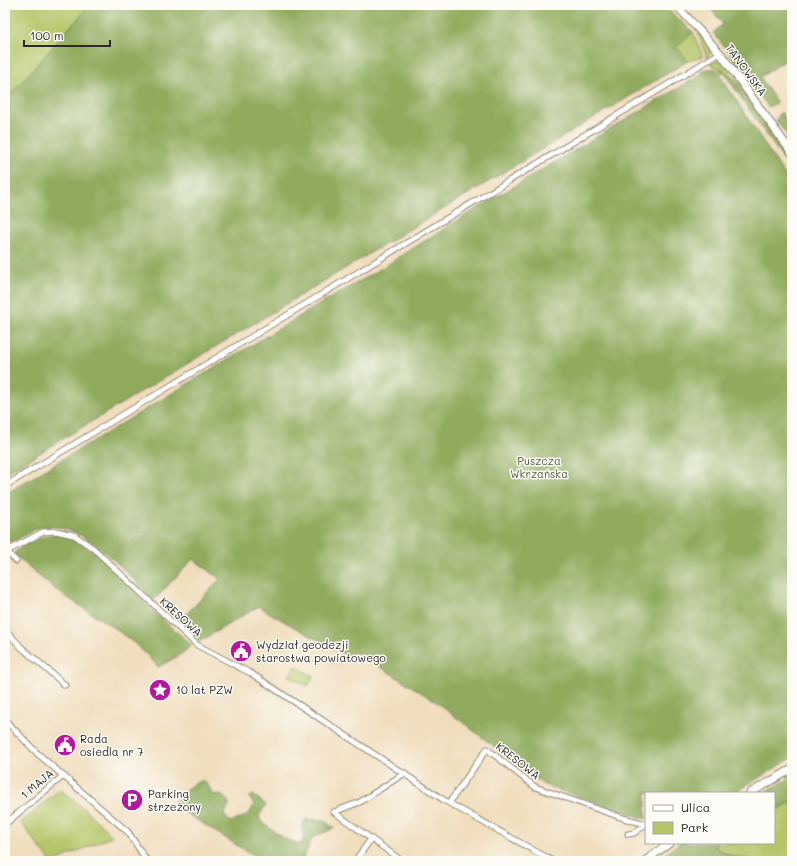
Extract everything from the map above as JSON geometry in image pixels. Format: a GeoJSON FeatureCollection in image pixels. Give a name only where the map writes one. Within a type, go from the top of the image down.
{"type":"FeatureCollection","features":[{"type":"Feature","properties":{"kind":"main road","name":"TANOWSKA"},"geometry":{"type":"LineString","coordinates":[[676,5],[720,53],[792,153]]}},
{"type":"Feature","properties":{"kind":"main road"},"geometry":{"type":"LineString","coordinates":[[752,792],[792,769]]}},
{"type":"Feature","properties":{"kind":"main road"},"geometry":{"type":"LineString","coordinates":[[645,861],[669,844]]}},
{"type":"Feature","properties":{"kind":"street"},"geometry":{"type":"LineString","coordinates":[[5,486],[720,53]]}},
{"type":"Feature","properties":{"kind":"street","name":"KRESOWA"},"geometry":{"type":"LineString","coordinates":[[7,555],[11,549],[43,532],[56,531],[74,536],[94,549],[197,645],[252,674],[449,803],[553,861]]}},
{"type":"Feature","properties":{"kind":"street"},"geometry":{"type":"LineString","coordinates":[[7,555],[16,561]]}},
{"type":"Feature","properties":{"kind":"street"},"geometry":{"type":"LineString","coordinates":[[5,629],[21,647],[65,685]]}},
{"type":"Feature","properties":{"kind":"street"},"geometry":{"type":"LineString","coordinates":[[6,723],[31,748],[128,832],[147,861]]}},
{"type":"Feature","properties":{"kind":"street","name":"KRESOWA"},"geometry":{"type":"LineString","coordinates":[[449,803],[487,749],[535,787],[623,818],[645,824]]}},
{"type":"Feature","properties":{"kind":"street"},"geometry":{"type":"LineString","coordinates":[[402,861],[334,812],[360,802],[405,773]]}},
{"type":"Feature","properties":{"kind":"street","name":"1 MAJA"},"geometry":{"type":"LineString","coordinates":[[5,824],[63,776]]}},
{"type":"Feature","properties":{"kind":"street"},"geometry":{"type":"LineString","coordinates":[[628,834],[634,833],[645,825]]}},
{"type":"Feature","properties":{"kind":"street"},"geometry":{"type":"LineString","coordinates":[[355,861],[371,839]]}},
{"type":"Feature","properties":{"kind":"green space"},"geometry":{"type":"Polygon","coordinates":[[[14,5],[90,5],[5,101],[5,15],[14,5]]]}},
{"type":"Feature","properties":{"kind":"green space"},"geometry":{"type":"Polygon","coordinates":[[[90,5],[663,5],[693,32],[676,47],[688,61],[5,474],[5,101],[90,5]]]}},
{"type":"Feature","properties":{"kind":"green space"},"geometry":{"type":"Polygon","coordinates":[[[708,5],[792,5],[792,56],[760,77],[777,103],[768,107],[729,52],[713,33],[723,24],[708,5]]]}},
{"type":"Feature","properties":{"kind":"green space"},"geometry":{"type":"Polygon","coordinates":[[[693,32],[703,57],[688,61],[676,47],[693,32]]]}},
{"type":"Feature","properties":{"kind":"green space"},"geometry":{"type":"Polygon","coordinates":[[[699,32],[711,47],[710,54],[707,58],[698,34],[699,32]]]}},
{"type":"Feature","properties":{"kind":"green space"},"geometry":{"type":"Polygon","coordinates":[[[714,61],[723,62],[729,69],[792,157],[792,162],[733,79],[720,67],[723,73],[722,75],[717,68],[709,63],[714,61]]]}},
{"type":"Feature","properties":{"kind":"green space"},"geometry":{"type":"Polygon","coordinates":[[[720,67],[733,79],[792,162],[792,172],[720,67]]]}},
{"type":"Feature","properties":{"kind":"green space","name":"Puszcza Wkrzańska"},"geometry":{"type":"Polygon","coordinates":[[[706,69],[715,69],[717,71],[792,186],[792,758],[736,792],[645,792],[645,819],[544,785],[435,701],[358,653],[345,655],[259,606],[199,642],[178,623],[220,579],[193,559],[154,600],[105,552],[90,541],[75,533],[60,528],[44,527],[13,541],[8,542],[5,538],[5,494],[702,74],[701,71],[706,69]]]}},
{"type":"Feature","properties":{"kind":"green space"},"geometry":{"type":"Polygon","coordinates":[[[781,112],[792,130],[792,142],[776,120],[781,112]]]}},
{"type":"Feature","properties":{"kind":"green space"},"geometry":{"type":"Polygon","coordinates":[[[55,534],[82,544],[95,553],[117,573],[153,611],[192,645],[180,655],[158,667],[124,635],[59,592],[14,554],[26,544],[55,534]]]}},
{"type":"Feature","properties":{"kind":"green space"},"geometry":{"type":"Polygon","coordinates":[[[295,666],[313,676],[308,686],[289,676],[295,666]]]}},
{"type":"Feature","properties":{"kind":"green space"},"geometry":{"type":"Polygon","coordinates":[[[792,777],[792,801],[775,811],[775,792],[765,792],[792,777]]]}},
{"type":"Feature","properties":{"kind":"green space"},"geometry":{"type":"Polygon","coordinates":[[[202,781],[207,784],[214,795],[220,794],[228,801],[229,805],[224,815],[230,822],[248,814],[253,808],[254,804],[249,798],[253,795],[266,805],[259,816],[261,821],[288,840],[301,844],[305,836],[301,828],[306,819],[323,820],[334,828],[312,838],[302,861],[262,861],[173,805],[177,798],[185,790],[202,781]]]}},
{"type":"Feature","properties":{"kind":"green space"},"geometry":{"type":"Polygon","coordinates":[[[60,789],[90,814],[112,836],[56,861],[50,861],[21,823],[60,789]]]}},
{"type":"Feature","properties":{"kind":"green space"},"geometry":{"type":"Polygon","coordinates":[[[792,801],[792,861],[752,860],[734,856],[714,847],[718,844],[775,844],[775,811],[792,801]]]}},
{"type":"Feature","properties":{"kind":"green space"},"geometry":{"type":"Polygon","coordinates":[[[678,844],[718,844],[714,847],[724,853],[749,861],[656,861],[678,844]]]}},
{"type":"Feature","properties":{"kind":"place","name":"Wydział geodezji starostwa powiatowego"},"geometry":{"type":"Point","coordinates":[241,651]}},
{"type":"Feature","properties":{"kind":"place","name":"10 lat PZW"},"geometry":{"type":"Point","coordinates":[160,690]}},
{"type":"Feature","properties":{"kind":"place","name":"Rada osiedla nr 7"},"geometry":{"type":"Point","coordinates":[65,745]}},
{"type":"Feature","properties":{"kind":"place","name":"Parking strzeżony"},"geometry":{"type":"Point","coordinates":[132,800]}}]}
